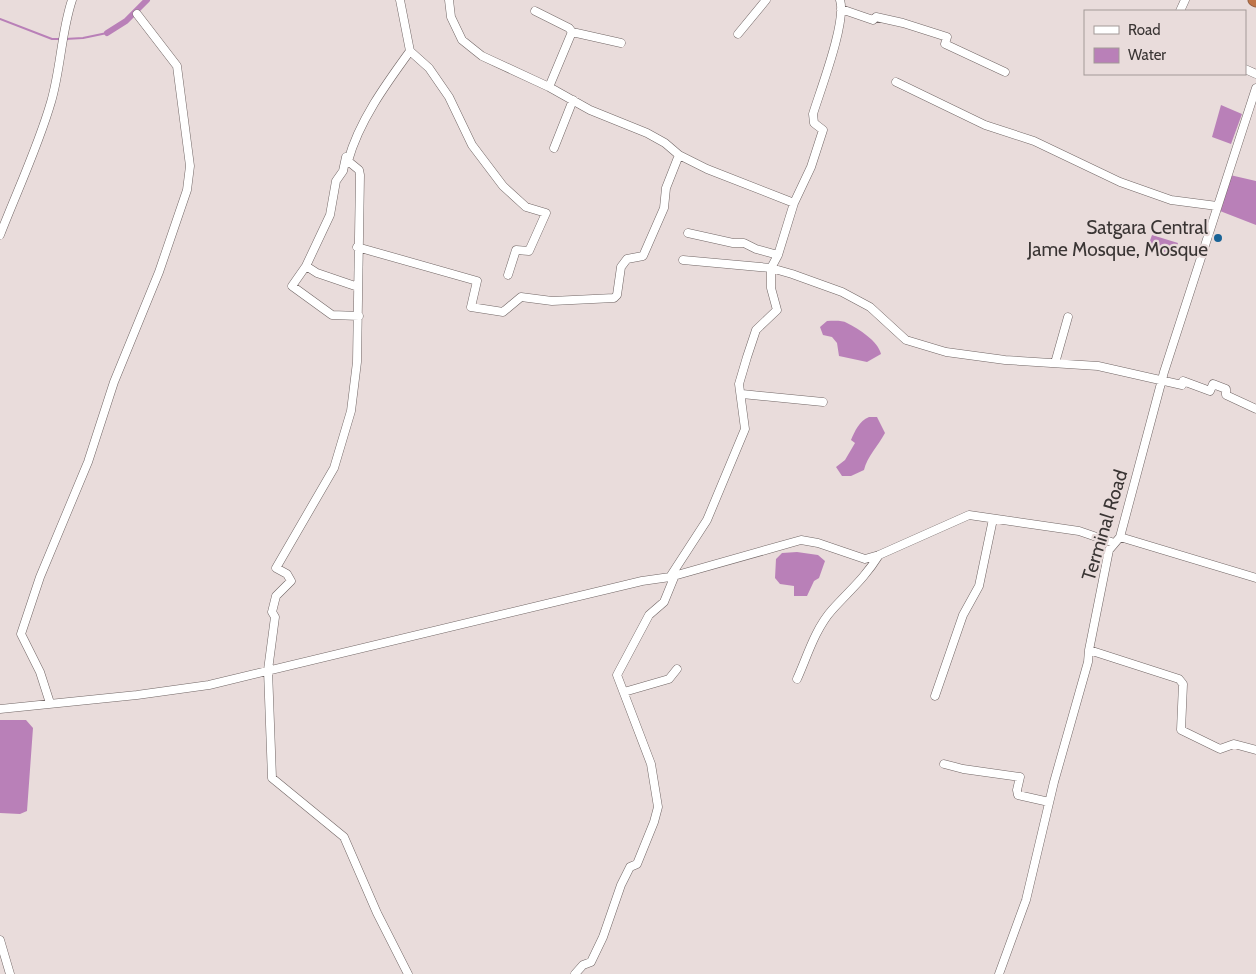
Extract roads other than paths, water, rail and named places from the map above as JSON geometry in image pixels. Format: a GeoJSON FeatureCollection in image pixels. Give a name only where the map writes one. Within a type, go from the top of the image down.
{"type":"FeatureCollection","features":[{"type":"Feature","properties":{"kind":"street"},"geometry":{"type":"LineString","coordinates":[[0,235],[45,119],[63,48],[64,34],[72,0]]}},
{"type":"Feature","properties":{"kind":"street"},"geometry":{"type":"LineString","coordinates":[[400,0],[410,51],[429,68],[444,89],[472,145],[503,186],[526,207],[546,213],[529,251],[516,250],[508,275]]}},
{"type":"Feature","properties":{"kind":"street"},"geometry":{"type":"LineString","coordinates":[[449,0],[451,17],[462,40],[482,56],[549,87],[590,110],[665,143],[679,156],[794,203]]}},
{"type":"Feature","properties":{"kind":"street"},"geometry":{"type":"LineString","coordinates":[[738,34],[766,0]]}},
{"type":"Feature","properties":{"kind":"street"},"geometry":{"type":"LineString","coordinates":[[575,974],[583,965],[591,962],[603,937],[621,885],[630,867],[637,864],[658,807],[651,764],[617,675],[649,615],[664,602],[672,576],[707,520],[745,428],[740,384],[756,330],[777,310],[771,288],[771,268],[778,255],[794,203],[811,166],[823,130],[814,123],[813,114],[834,46],[841,9],[840,0]]}},
{"type":"Feature","properties":{"kind":"street"},"geometry":{"type":"LineString","coordinates":[[841,9],[873,20],[876,17],[903,23],[947,37],[945,44],[1005,72]]}},
{"type":"Feature","properties":{"kind":"street"},"geometry":{"type":"LineString","coordinates":[[535,11],[569,28],[572,32],[621,43]]}},
{"type":"Feature","properties":{"kind":"street"},"geometry":{"type":"LineString","coordinates":[[50,703],[40,672],[21,634],[40,577],[88,462],[114,382],[159,272],[187,190],[190,166],[177,66],[137,14]]}},
{"type":"Feature","properties":{"kind":"street"},"geometry":{"type":"LineString","coordinates":[[549,87],[572,32]]}},
{"type":"Feature","properties":{"kind":"street"},"geometry":{"type":"LineString","coordinates":[[408,974],[377,913],[344,837],[272,778],[268,670],[276,617],[272,612],[276,596],[290,581],[287,574],[276,568],[307,513],[323,490],[334,468],[351,411],[357,362],[359,316],[357,247],[360,175],[359,170],[348,162],[350,154],[382,92],[410,51]]}},
{"type":"Feature","properties":{"kind":"street"},"geometry":{"type":"LineString","coordinates":[[896,82],[985,125],[1034,141],[1120,182],[1171,200],[1217,206]]}},
{"type":"Feature","properties":{"kind":"street","name":"Terminal Road"},"geometry":{"type":"LineString","coordinates":[[999,974],[1026,900],[1049,802],[1088,662],[1109,550],[1117,540],[1162,379],[1256,88]]}},
{"type":"Feature","properties":{"kind":"street"},"geometry":{"type":"LineString","coordinates":[[554,148],[573,100]]}},
{"type":"Feature","properties":{"kind":"street"},"geometry":{"type":"LineString","coordinates":[[350,154],[347,153],[343,171],[336,181],[330,215],[306,266],[292,286],[332,315],[359,316]]}},
{"type":"Feature","properties":{"kind":"street"},"geometry":{"type":"LineString","coordinates":[[357,247],[476,281],[471,307],[503,312],[521,297],[552,301],[614,298],[617,295],[621,268],[627,259],[643,256],[653,236],[664,208],[666,188],[679,156]]}},
{"type":"Feature","properties":{"kind":"street"},"geometry":{"type":"LineString","coordinates":[[688,233],[733,243],[744,243],[756,250],[778,255]]}},
{"type":"Feature","properties":{"kind":"street"},"geometry":{"type":"LineString","coordinates":[[683,260],[771,268],[834,289],[859,301],[882,316],[906,340],[963,355],[1004,360],[1098,366],[1182,385],[1183,381],[1210,391],[1213,384],[1226,389],[1226,395],[1255,407]]}},
{"type":"Feature","properties":{"kind":"street"},"geometry":{"type":"LineString","coordinates":[[306,266],[317,273],[358,287]]}},
{"type":"Feature","properties":{"kind":"street"},"geometry":{"type":"LineString","coordinates":[[1055,363],[1068,317]]}},
{"type":"Feature","properties":{"kind":"street"},"geometry":{"type":"LineString","coordinates":[[742,394],[823,402]]}},
{"type":"Feature","properties":{"kind":"street"},"geometry":{"type":"LineString","coordinates":[[0,709],[137,696],[209,685],[642,581],[672,576],[801,540],[818,543],[865,559],[879,555],[969,515],[1079,531],[1256,578]]}},
{"type":"Feature","properties":{"kind":"street"},"geometry":{"type":"LineString","coordinates":[[935,696],[963,615],[979,586],[993,519]]}},
{"type":"Feature","properties":{"kind":"street"},"geometry":{"type":"LineString","coordinates":[[797,679],[818,631],[827,618],[852,592],[879,555]]}},
{"type":"Feature","properties":{"kind":"street"},"geometry":{"type":"LineString","coordinates":[[1089,650],[1179,679],[1183,684],[1181,730],[1220,749],[1234,744],[1256,750]]}},
{"type":"Feature","properties":{"kind":"street"},"geometry":{"type":"LineString","coordinates":[[624,692],[669,679],[677,669]]}},
{"type":"Feature","properties":{"kind":"street"},"geometry":{"type":"LineString","coordinates":[[944,764],[963,769],[1020,777],[1017,790],[1018,795],[1049,802]]}},
{"type":"Feature","properties":{"kind":"street"},"geometry":{"type":"LineString","coordinates":[[0,940],[10,974]]}},
{"type":"Feature","properties":{"kind":"water"},"geometry":{"type":"Polygon","coordinates":[[[1221,105],[1242,114],[1231,144],[1212,137],[1221,105]]]}},
{"type":"Feature","properties":{"kind":"water"},"geometry":{"type":"Polygon","coordinates":[[[1230,175],[1256,181],[1256,225],[1220,211],[1230,175]]]}},
{"type":"Feature","properties":{"kind":"water"},"geometry":{"type":"Polygon","coordinates":[[[1152,235],[1178,243],[1173,257],[1147,249],[1152,235]]]}},
{"type":"Feature","properties":{"kind":"water"},"geometry":{"type":"Polygon","coordinates":[[[827,321],[843,321],[857,329],[872,340],[881,354],[867,362],[839,356],[837,343],[832,337],[823,335],[820,327],[827,321]]]}},
{"type":"Feature","properties":{"kind":"water"},"geometry":{"type":"Polygon","coordinates":[[[869,417],[877,417],[885,433],[870,456],[864,470],[851,476],[842,476],[836,467],[845,460],[855,443],[851,440],[858,427],[869,417]]]}},
{"type":"Feature","properties":{"kind":"water"},"geometry":{"type":"Polygon","coordinates":[[[797,552],[818,555],[825,561],[819,578],[814,581],[807,596],[794,596],[794,586],[780,584],[775,578],[776,559],[782,553],[797,552]]]}},
{"type":"Feature","properties":{"kind":"water"},"geometry":{"type":"Polygon","coordinates":[[[0,720],[26,720],[33,728],[27,811],[20,814],[0,813],[0,720]]]}},
{"type":"Feature","properties":{"kind":"waterway"},"geometry":{"type":"LineString","coordinates":[[107,33],[126,21],[147,0]]}},
{"type":"Feature","properties":{"kind":"waterway"},"geometry":{"type":"LineString","coordinates":[[0,19],[52,39],[60,39]]}},
{"type":"Feature","properties":{"kind":"waterway"},"geometry":{"type":"LineString","coordinates":[[65,39],[83,38],[107,33]]}},
{"type":"Feature","properties":{"kind":"place","name":"Satgara Central Jame Mosque, Mosque"},"geometry":{"type":"Point","coordinates":[1218,238]}}]}
